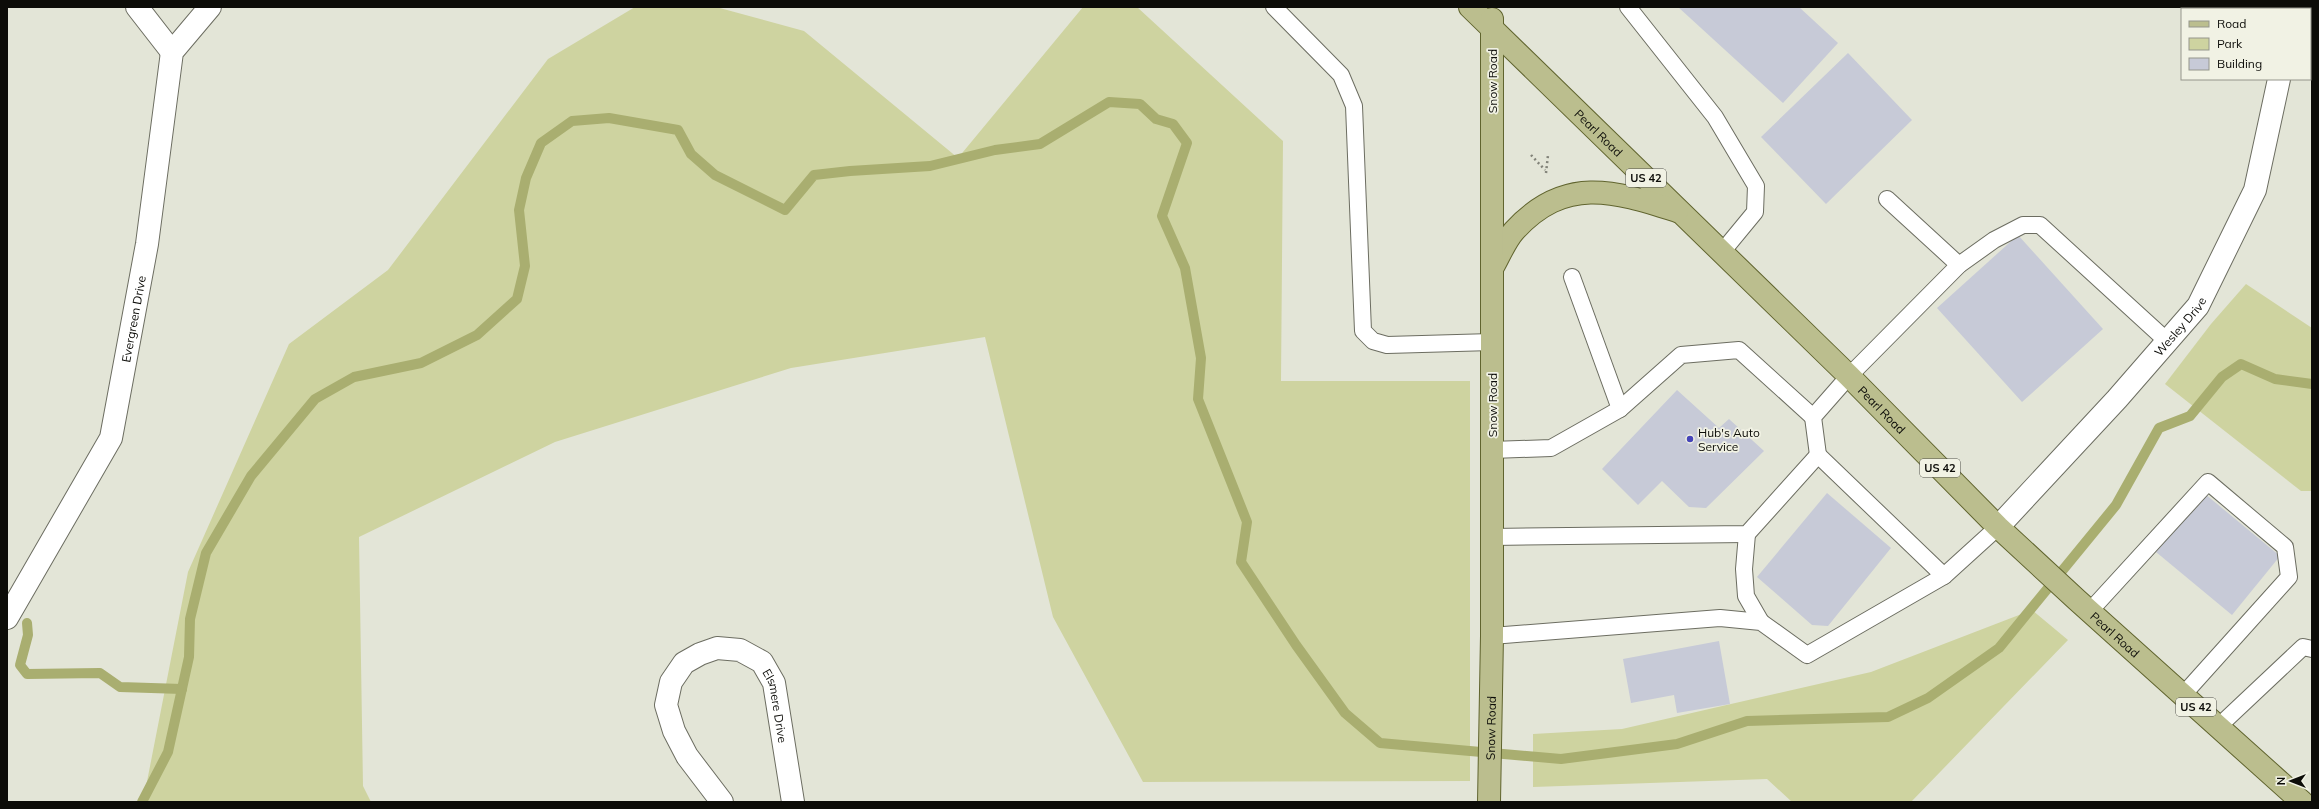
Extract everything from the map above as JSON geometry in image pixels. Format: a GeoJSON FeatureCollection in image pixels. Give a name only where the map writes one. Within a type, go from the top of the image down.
{"type":"FeatureCollection","features":[{"type":"Feature","properties":{"kind":"main road","name":"Pearl Road"},"geometry":{"type":"LineString","coordinates":[[1470,7],[1492,17],[1681,212],[1849,376],[1998,527],[2083,606],[2302,802]]}},
{"type":"Feature","properties":{"kind":"main road","name":"Snow Road"},"geometry":{"type":"LineString","coordinates":[[1489,795],[1492,636],[1492,17]]}},
{"type":"Feature","properties":{"kind":"main road"},"geometry":{"type":"LineString","coordinates":[[1493,266],[1513,232],[1535,211],[1557,199],[1581,193],[1601,191],[1625,195],[1681,212]]}},
{"type":"Feature","properties":{"kind":"street"},"geometry":{"type":"LineString","coordinates":[[137,7],[172,52],[210,7]]}},
{"type":"Feature","properties":{"kind":"street","name":"Evergreen Drive"},"geometry":{"type":"LineString","coordinates":[[7,618],[111,438],[147,244],[172,52]]}},
{"type":"Feature","properties":{"kind":"street","name":"Wesley Drive"},"geometry":{"type":"LineString","coordinates":[[1998,527],[2117,399],[2198,306],[2255,190],[2279,80]]}},
{"type":"Feature","properties":{"kind":"street","name":"Elsmere Drive"},"geometry":{"type":"LineString","coordinates":[[722,802],[687,756],[674,731],[666,705],[671,682],[684,663],[700,654],[718,648],[740,650],[762,662],[774,683],[793,802]]}},
{"type":"Feature","properties":{"kind":"lane"},"geometry":{"type":"LineString","coordinates":[[1274,7],[1341,75],[1354,106],[1363,331],[1372,341],[1387,345],[1492,342]]}},
{"type":"Feature","properties":{"kind":"lane"},"geometry":{"type":"LineString","coordinates":[[1628,7],[1715,117],[1756,186],[1755,212],[1722,252]]}},
{"type":"Feature","properties":{"kind":"lane"},"geometry":{"type":"LineString","coordinates":[[1886,199],[1959,265]]}},
{"type":"Feature","properties":{"kind":"lane"},"geometry":{"type":"LineString","coordinates":[[1812,417],[1849,376],[1959,265],[1994,240],[2024,225],[2040,226],[2167,341]]}},
{"type":"Feature","properties":{"kind":"lane"},"geometry":{"type":"LineString","coordinates":[[1572,277],[1620,409]]}},
{"type":"Feature","properties":{"kind":"lane"},"geometry":{"type":"LineString","coordinates":[[1492,450],[1551,448],[1620,409],[1681,355],[1739,350],[1812,417],[1818,455],[1944,576]]}},
{"type":"Feature","properties":{"kind":"lane"},"geometry":{"type":"LineString","coordinates":[[1818,455],[1747,534],[1744,570],[1746,596],[1761,622],[1807,655],[1944,576],[1998,527]]}},
{"type":"Feature","properties":{"kind":"lane"},"geometry":{"type":"LineString","coordinates":[[2083,606],[2208,482],[2285,547],[2289,577],[2183,695]]}},
{"type":"Feature","properties":{"kind":"lane"},"geometry":{"type":"LineString","coordinates":[[1492,537],[1747,534]]}},
{"type":"Feature","properties":{"kind":"lane"},"geometry":{"type":"LineString","coordinates":[[1492,636],[1720,618],[1761,622]]}},
{"type":"Feature","properties":{"kind":"lane"},"geometry":{"type":"LineString","coordinates":[[2218,727],[2303,647],[2312,649]]}},
{"type":"Feature","properties":{"kind":"path"},"geometry":{"type":"LineString","coordinates":[[1531,155],[1545,170]]}},
{"type":"Feature","properties":{"kind":"green space"},"geometry":{"type":"Polygon","coordinates":[[[635,7],[716,7],[804,31],[958,158],[1083,7],[1137,7],[1283,141],[1281,381],[1470,381],[1470,781],[1143,782],[1053,617],[985,337],[791,368],[555,442],[359,537],[363,786],[371,802],[143,802],[188,572],[289,344],[388,270],[548,59],[635,7]]]}},
{"type":"Feature","properties":{"kind":"green space"},"geometry":{"type":"Polygon","coordinates":[[[2246,284],[2312,328],[2312,491],[2301,491],[2165,384],[2211,324],[2246,284]]]}},
{"type":"Feature","properties":{"kind":"green space"},"geometry":{"type":"Polygon","coordinates":[[[2032,610],[2068,640],[1911,802],[1792,802],[1767,779],[1533,787],[1533,734],[1622,729],[1871,672],[2032,610]]]}},
{"type":"Feature","properties":{"kind":"building"},"geometry":{"type":"Polygon","coordinates":[[[1678,7],[1799,7],[1838,43],[1783,103],[1678,7]]]}},
{"type":"Feature","properties":{"kind":"building"},"geometry":{"type":"Polygon","coordinates":[[[1848,53],[1912,120],[1826,204],[1761,137],[1848,53]]]}},
{"type":"Feature","properties":{"kind":"building"},"geometry":{"type":"Polygon","coordinates":[[[2018,235],[2103,329],[2022,402],[1937,308],[2018,235]]]}},
{"type":"Feature","properties":{"kind":"building","name":"Hub's Auto Service"},"geometry":{"type":"Polygon","coordinates":[[[1677,390],[1719,428],[1729,419],[1764,451],[1706,508],[1689,507],[1662,481],[1638,505],[1602,469],[1677,390]]]}},
{"type":"Feature","properties":{"kind":"building"},"geometry":{"type":"Polygon","coordinates":[[[1827,493],[1891,548],[1828,626],[1812,625],[1757,577],[1827,493]]]}},
{"type":"Feature","properties":{"kind":"building"},"geometry":{"type":"Polygon","coordinates":[[[2205,494],[2280,556],[2232,615],[2156,552],[2205,494]]]}},
{"type":"Feature","properties":{"kind":"building"},"geometry":{"type":"Polygon","coordinates":[[[1719,641],[1730,704],[1677,713],[1674,695],[1631,703],[1623,659],[1719,641]]]}},
{"type":"Feature","properties":{"kind":"waterway"},"geometry":{"type":"LineString","coordinates":[[142,802],[168,752],[189,657],[190,619],[206,553],[251,476],[315,399],[354,377],[421,363],[477,335],[517,299],[525,266],[519,210],[526,178],[541,143],[572,121],[609,118],[678,130],[691,154],[715,175],[785,210],[814,175],[850,171],[930,166],[995,150],[1040,144],[1109,102],[1140,104],[1156,119],[1173,124],[1187,143],[1162,216],[1185,268],[1201,358],[1198,399],[1247,522],[1241,562],[1296,645],[1345,713],[1380,743],[1561,759],[1677,744],[1747,721],[1888,717],[1928,698],[1999,648],[2116,505],[2159,428],[2190,416],[2222,377],[2241,364],[2275,379],[2312,384]]}},
{"type":"Feature","properties":{"kind":"waterway"},"geometry":{"type":"LineString","coordinates":[[27,623],[28,635],[20,665],[27,674],[100,673],[120,687],[182,689]]}},
{"type":"Feature","properties":{"kind":"place","name":"Hub's Auto Service"},"geometry":{"type":"Point","coordinates":[1690,439]}}]}
